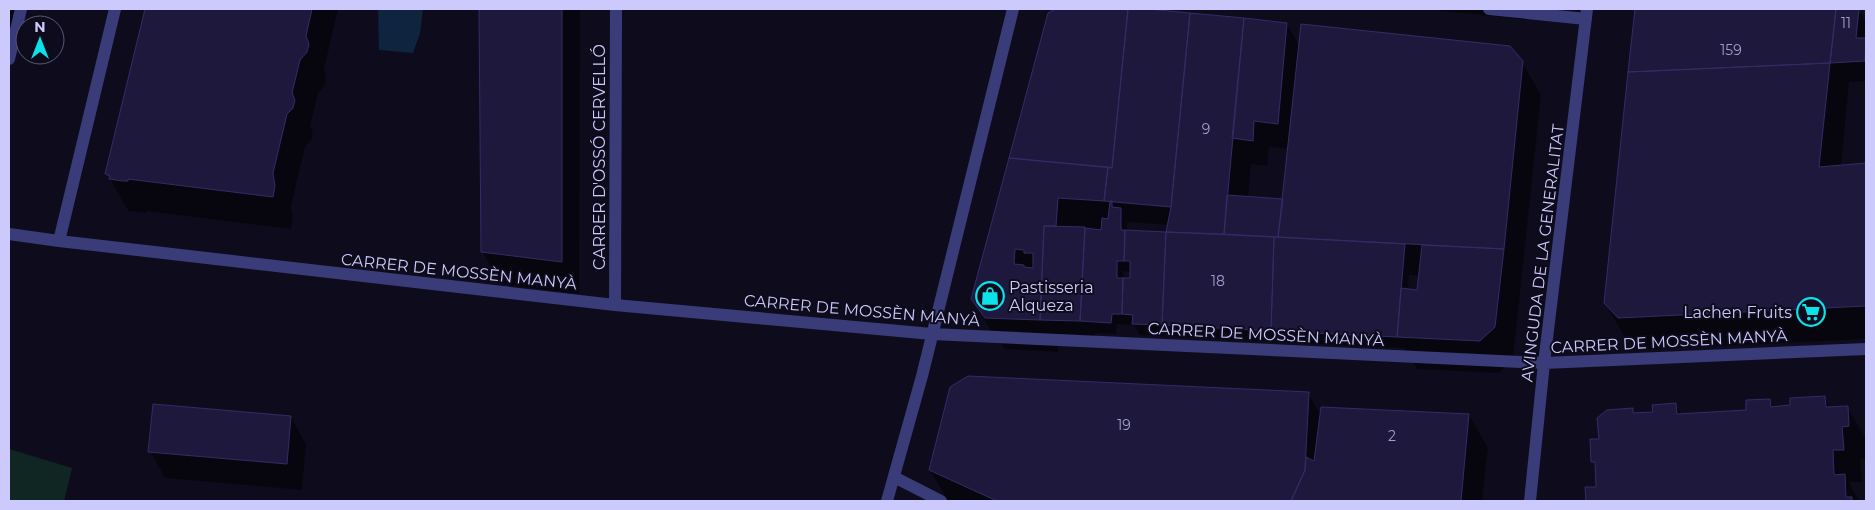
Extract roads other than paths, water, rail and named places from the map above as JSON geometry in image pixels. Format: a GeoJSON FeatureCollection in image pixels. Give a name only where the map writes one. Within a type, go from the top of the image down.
{"type":"FeatureCollection","features":[{"type":"Feature","properties":{"kind":"street"},"geometry":{"type":"LineString","coordinates":[[9,59],[21,9]]}},
{"type":"Feature","properties":{"kind":"street"},"geometry":{"type":"LineString","coordinates":[[59,241],[115,9]]}},
{"type":"Feature","properties":{"kind":"street","name":"CARRER D'OSSÓ CERVELLÓ"},"geometry":{"type":"LineString","coordinates":[[616,9],[616,305]]}},
{"type":"Feature","properties":{"kind":"street"},"geometry":{"type":"LineString","coordinates":[[887,501],[932,334],[1013,9]]}},
{"type":"Feature","properties":{"kind":"street"},"geometry":{"type":"LineString","coordinates":[[1489,9],[1587,14]]}},
{"type":"Feature","properties":{"kind":"street","name":"AVINGUDA DE LA GENERALITAT"},"geometry":{"type":"LineString","coordinates":[[1530,501],[1544,363],[1587,14]]}},
{"type":"Feature","properties":{"kind":"street","name":"CARRER DE MOSSÈN MANYÀ"},"geometry":{"type":"LineString","coordinates":[[9,234],[616,305],[932,334],[1544,363],[1866,349]]}},
{"type":"Feature","properties":{"kind":"street"},"geometry":{"type":"LineString","coordinates":[[894,478],[941,501]]}},
{"type":"Feature","properties":{"kind":"water"},"geometry":{"type":"Polygon","coordinates":[[[378,9],[423,9],[420,33],[413,53],[379,50],[378,9]]]}},
{"type":"Feature","properties":{"kind":"place","name":"Pastisseria Alqueza"},"geometry":{"type":"Point","coordinates":[990,296]}},
{"type":"Feature","properties":{"kind":"place","name":"Lachen Fruits"},"geometry":{"type":"Point","coordinates":[1811,312]}}]}
